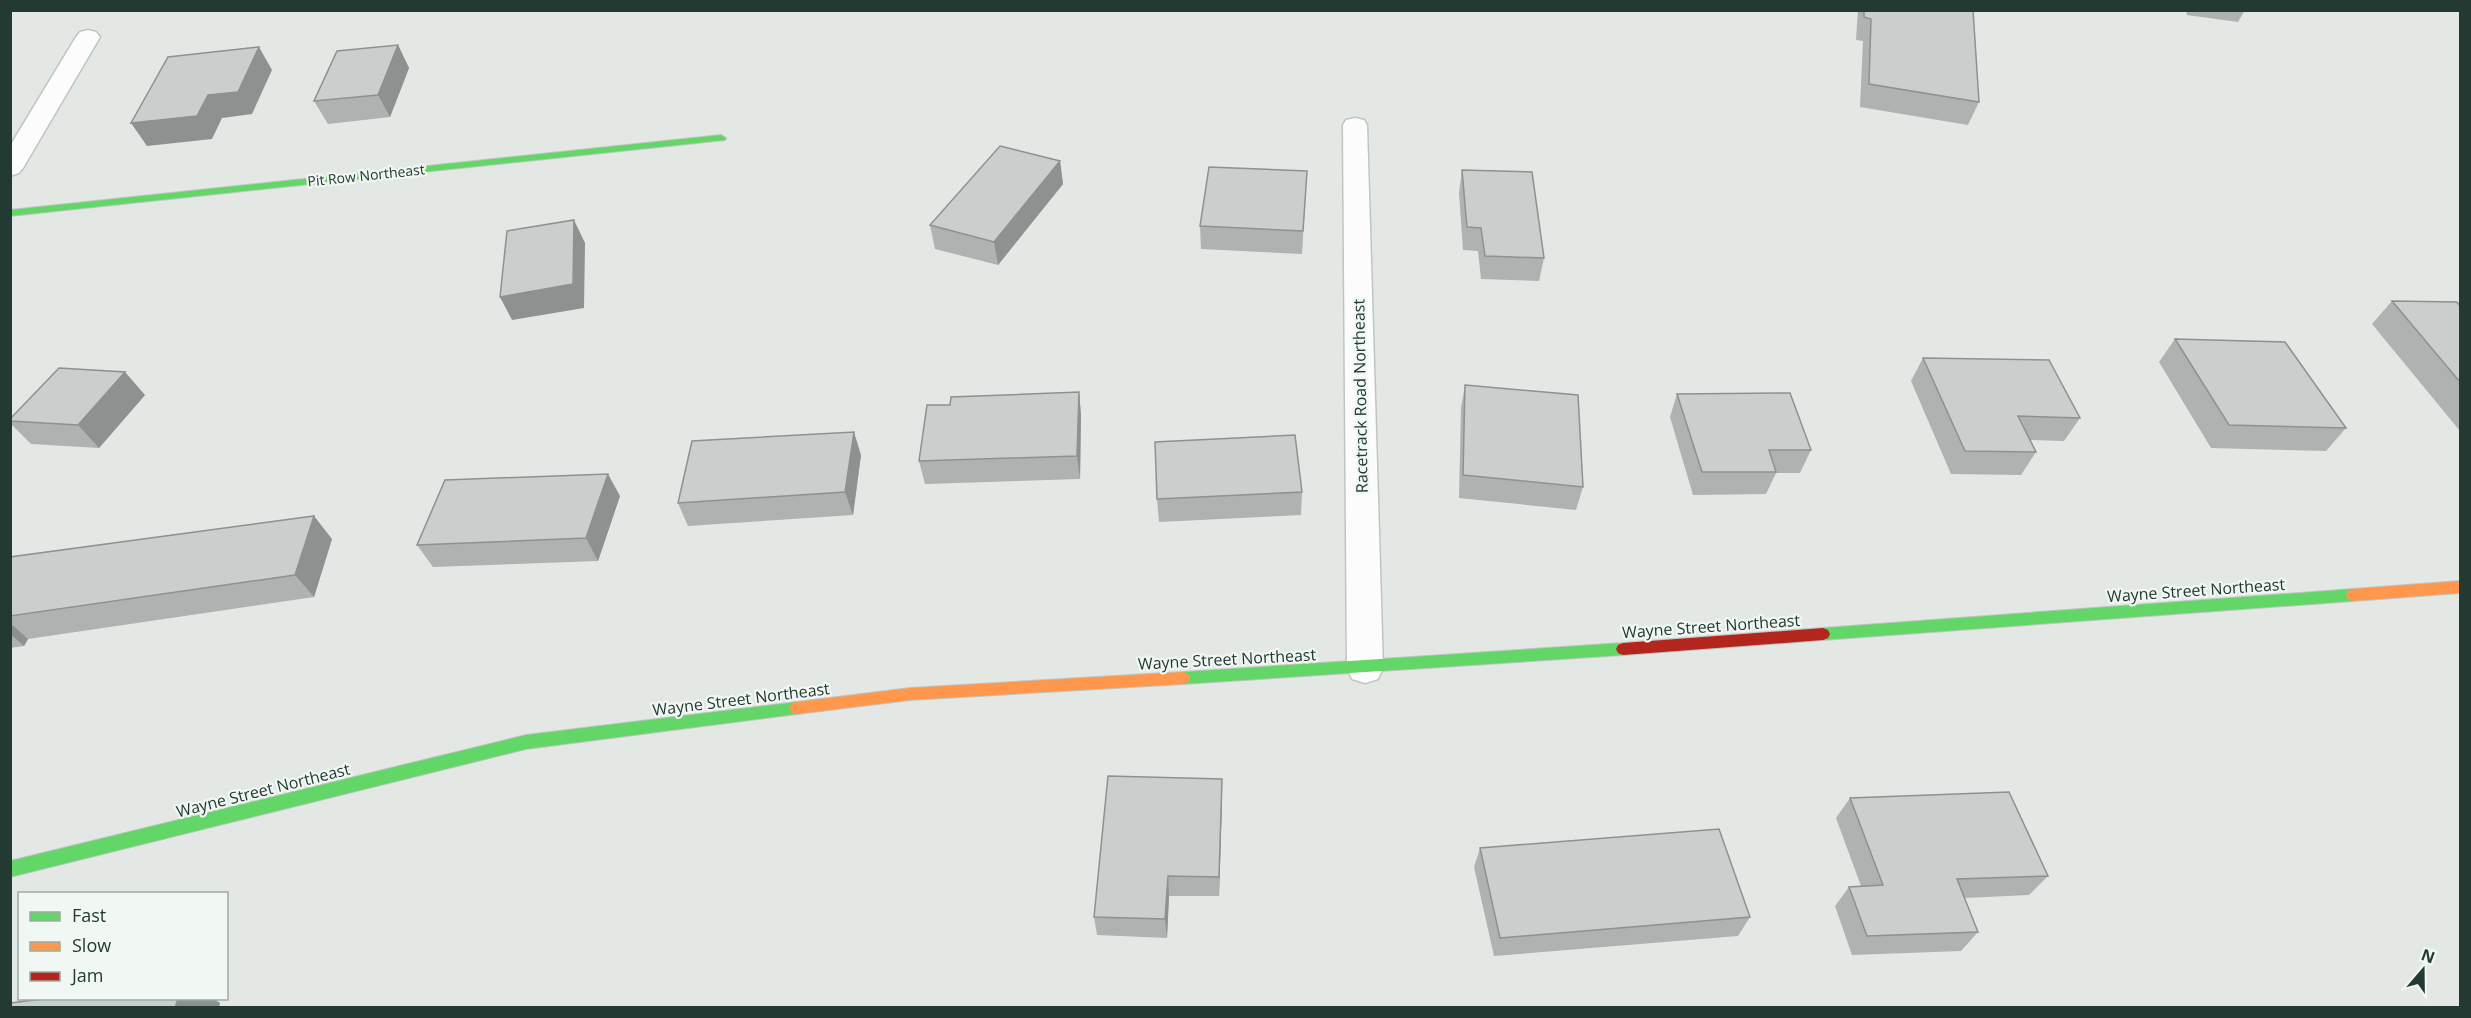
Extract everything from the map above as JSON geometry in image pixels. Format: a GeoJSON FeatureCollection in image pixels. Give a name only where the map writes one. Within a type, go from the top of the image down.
{"type":"FeatureCollection","features":[{"type":"Feature","properties":{"kind":"street"},"geometry":{"type":"LineString","coordinates":[[10,168],[88,37]]}},
{"type":"Feature","properties":{"kind":"street","name":"Racetrack Road Northeast"},"geometry":{"type":"LineString","coordinates":[[1355,125],[1365,668]]}},
{"type":"Feature","properties":{"kind":"street","name":"Pit Row Northeast"},"geometry":{"type":"LineString","coordinates":[[10,213],[721,138]]}},
{"type":"Feature","properties":{"kind":"street","name":"Wayne Street Northeast"},"geometry":{"type":"LineString","coordinates":[[10,869],[526,742],[910,694],[1365,668],[2460,587]]}},
{"type":"Feature","properties":{"kind":"building"},"geometry":{"type":"Polygon","coordinates":[[[1864,10],[1973,10],[1979,102],[1869,84],[1871,19],[1864,17],[1864,10]]]}},
{"type":"Feature","properties":{"kind":"building"},"geometry":{"type":"Polygon","coordinates":[[[398,45],[378,95],[314,101],[337,51],[398,45]]]}},
{"type":"Feature","properties":{"kind":"building"},"geometry":{"type":"Polygon","coordinates":[[[259,47],[238,92],[208,95],[197,116],[131,123],[168,57],[259,47]]]}},
{"type":"Feature","properties":{"kind":"building"},"geometry":{"type":"Polygon","coordinates":[[[1000,146],[1060,161],[994,242],[930,225],[1000,146]]]}},
{"type":"Feature","properties":{"kind":"building"},"geometry":{"type":"Polygon","coordinates":[[[1209,167],[1307,171],[1303,231],[1200,226],[1209,167]]]}},
{"type":"Feature","properties":{"kind":"building"},"geometry":{"type":"Polygon","coordinates":[[[1462,170],[1532,172],[1544,258],[1485,256],[1481,228],[1467,227],[1462,170]]]}},
{"type":"Feature","properties":{"kind":"building"},"geometry":{"type":"Polygon","coordinates":[[[574,220],[573,284],[500,297],[507,231],[574,220]]]}},
{"type":"Feature","properties":{"kind":"building"},"geometry":{"type":"Polygon","coordinates":[[[2392,301],[2457,302],[2460,306],[2460,382],[2392,301]]]}},
{"type":"Feature","properties":{"kind":"building"},"geometry":{"type":"Polygon","coordinates":[[[2175,339],[2285,342],[2346,428],[2229,425],[2175,339]]]}},
{"type":"Feature","properties":{"kind":"building"},"geometry":{"type":"Polygon","coordinates":[[[1923,358],[2049,360],[2080,418],[2018,416],[2036,452],[1965,451],[1923,358]]]}},
{"type":"Feature","properties":{"kind":"building"},"geometry":{"type":"Polygon","coordinates":[[[59,368],[125,372],[78,425],[10,421],[10,419],[59,368]]]}},
{"type":"Feature","properties":{"kind":"building"},"geometry":{"type":"Polygon","coordinates":[[[1465,385],[1578,395],[1583,487],[1463,475],[1465,385]]]}},
{"type":"Feature","properties":{"kind":"building"},"geometry":{"type":"Polygon","coordinates":[[[1079,392],[1077,456],[919,461],[927,405],[950,405],[951,397],[1079,392]]]}},
{"type":"Feature","properties":{"kind":"building"},"geometry":{"type":"Polygon","coordinates":[[[1790,393],[1811,450],[1769,450],[1776,472],[1702,472],[1677,394],[1790,393]]]}},
{"type":"Feature","properties":{"kind":"building"},"geometry":{"type":"Polygon","coordinates":[[[854,432],[845,492],[678,503],[692,441],[854,432]]]}},
{"type":"Feature","properties":{"kind":"building"},"geometry":{"type":"Polygon","coordinates":[[[1295,435],[1302,492],[1157,499],[1155,442],[1295,435]]]}},
{"type":"Feature","properties":{"kind":"building"},"geometry":{"type":"Polygon","coordinates":[[[608,474],[586,538],[417,545],[445,480],[608,474]]]}},
{"type":"Feature","properties":{"kind":"building"},"geometry":{"type":"Polygon","coordinates":[[[314,516],[295,575],[10,616],[10,557],[314,516]]]}},
{"type":"Feature","properties":{"kind":"building"},"geometry":{"type":"Polygon","coordinates":[[[1108,776],[1222,779],[1219,877],[1168,876],[1165,919],[1094,917],[1108,776]]]}},
{"type":"Feature","properties":{"kind":"building"},"geometry":{"type":"Polygon","coordinates":[[[2009,792],[2048,876],[1957,879],[1978,932],[1867,936],[1849,887],[1883,885],[1850,798],[2009,792]]]}},
{"type":"Feature","properties":{"kind":"building"},"geometry":{"type":"Polygon","coordinates":[[[1719,829],[1750,917],[1500,938],[1480,848],[1719,829]]]}},
{"type":"Feature","properties":{"kind":"building"},"geometry":{"type":"Polygon","coordinates":[[[34,1000],[178,1000],[175,1008],[10,1008],[11,1003],[34,1000]]]}},
{"type":"Feature","properties":{"kind":"traffic: fast"},"geometry":{"type":"LineString","coordinates":[[10,213],[721,138]]}},
{"type":"Feature","properties":{"kind":"traffic: fast"},"geometry":{"type":"LineString","coordinates":[[1823,634],[2353,595]]}},
{"type":"Feature","properties":{"kind":"traffic: fast"},"geometry":{"type":"LineString","coordinates":[[1183,678],[1623,649]]}},
{"type":"Feature","properties":{"kind":"traffic: fast"},"geometry":{"type":"LineString","coordinates":[[10,869],[526,742],[797,708]]}},
{"type":"Feature","properties":{"kind":"traffic: slow"},"geometry":{"type":"LineString","coordinates":[[2353,595],[2460,587]]}},
{"type":"Feature","properties":{"kind":"traffic: slow"},"geometry":{"type":"LineString","coordinates":[[797,708],[910,694],[1183,678]]}},
{"type":"Feature","properties":{"kind":"traffic: jam"},"geometry":{"type":"LineString","coordinates":[[1623,649],[1823,634]]}}]}
